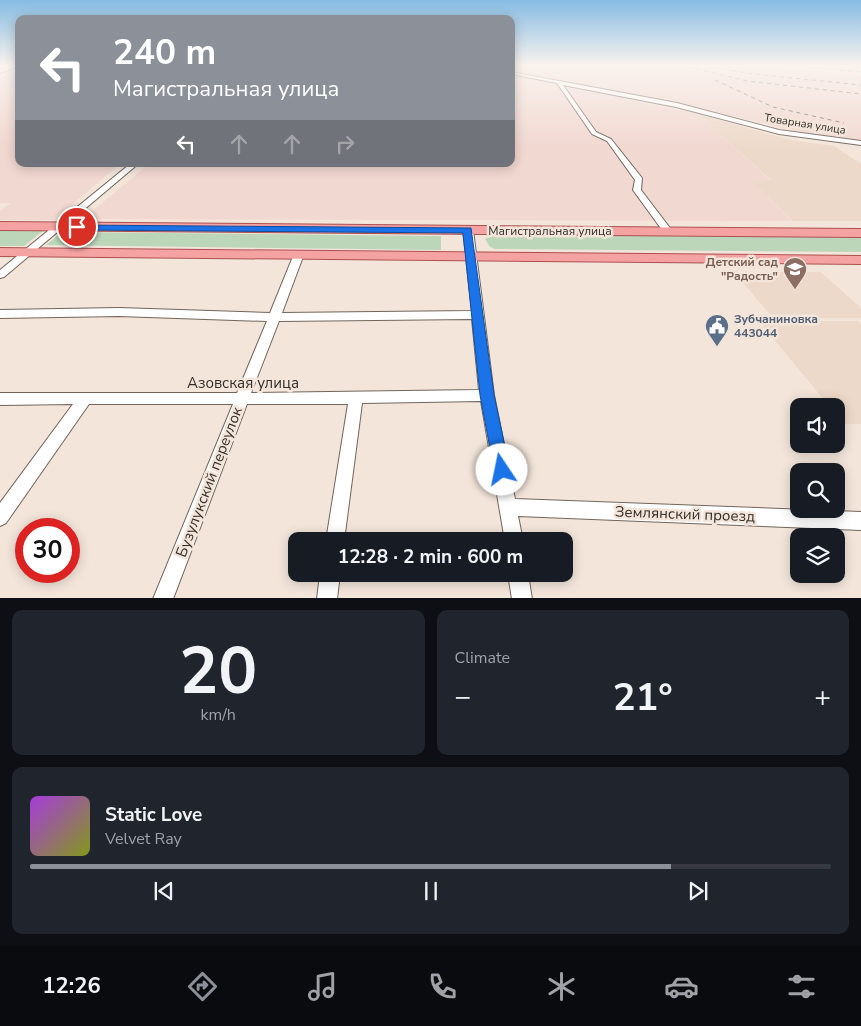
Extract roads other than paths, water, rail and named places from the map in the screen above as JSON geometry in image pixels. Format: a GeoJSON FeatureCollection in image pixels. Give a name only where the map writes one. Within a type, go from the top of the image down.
{"type":"FeatureCollection","features":[{"type":"Feature","properties":{"kind":"main road","name":"Магистральная улица"},"geometry":{"type":"LineString","coordinates":[[0,226],[861,233]]}},
{"type":"Feature","properties":{"kind":"main road","name":"Магистральная улица"},"geometry":{"type":"LineString","coordinates":[[0,252],[861,260]]}},
{"type":"Feature","properties":{"kind":"street"},"geometry":{"type":"LineString","coordinates":[[566,93],[594,133],[609,140],[639,180],[637,190],[668,232]]}},
{"type":"Feature","properties":{"kind":"street","name":"Товарная улица"},"geometry":{"type":"LineString","coordinates":[[618,93],[679,105],[786,133],[861,143]]}},
{"type":"Feature","properties":{"kind":"street"},"geometry":{"type":"LineString","coordinates":[[0,275],[130,167]]}},
{"type":"Feature","properties":{"kind":"street"},"geometry":{"type":"LineString","coordinates":[[468,230],[487,395],[513,532]]}},
{"type":"Feature","properties":{"kind":"street","name":"Бузулукский переулок"},"geometry":{"type":"LineString","coordinates":[[163,598],[299,254]]}},
{"type":"Feature","properties":{"kind":"street"},"geometry":{"type":"LineString","coordinates":[[0,314],[119,312],[274,317],[478,315]]}},
{"type":"Feature","properties":{"kind":"street","name":"Азовская улица"},"geometry":{"type":"LineString","coordinates":[[0,399],[241,399],[487,395]]}},
{"type":"Feature","properties":{"kind":"street"},"geometry":{"type":"LineString","coordinates":[[336,532],[356,398]]}},
{"type":"Feature","properties":{"kind":"street"},"geometry":{"type":"LineString","coordinates":[[0,517],[84,400]]}},
{"type":"Feature","properties":{"kind":"street","name":"Землянский проезд"},"geometry":{"type":"LineString","coordinates":[[509,507],[860,523]]}},
{"type":"Feature","properties":{"kind":"street"},"geometry":{"type":"LineString","coordinates":[[327,598],[329,582]]}},
{"type":"Feature","properties":{"kind":"street"},"geometry":{"type":"LineString","coordinates":[[519,582],[522,598]]}},
{"type":"Feature","properties":{"kind":"railway"},"geometry":{"type":"LineString","coordinates":[[743,93],[773,107],[844,123]]}},
{"type":"Feature","properties":{"kind":"railway"},"geometry":{"type":"LineString","coordinates":[[851,93],[861,94]]}},
{"type":"Feature","properties":{"kind":"place","name":"Детский сад \"Радость\""},"geometry":{"type":"Point","coordinates":[795,290]}},
{"type":"Feature","properties":{"kind":"place","name":"Зубчаниновка 443044"},"geometry":{"type":"Point","coordinates":[717,347]}}]}
